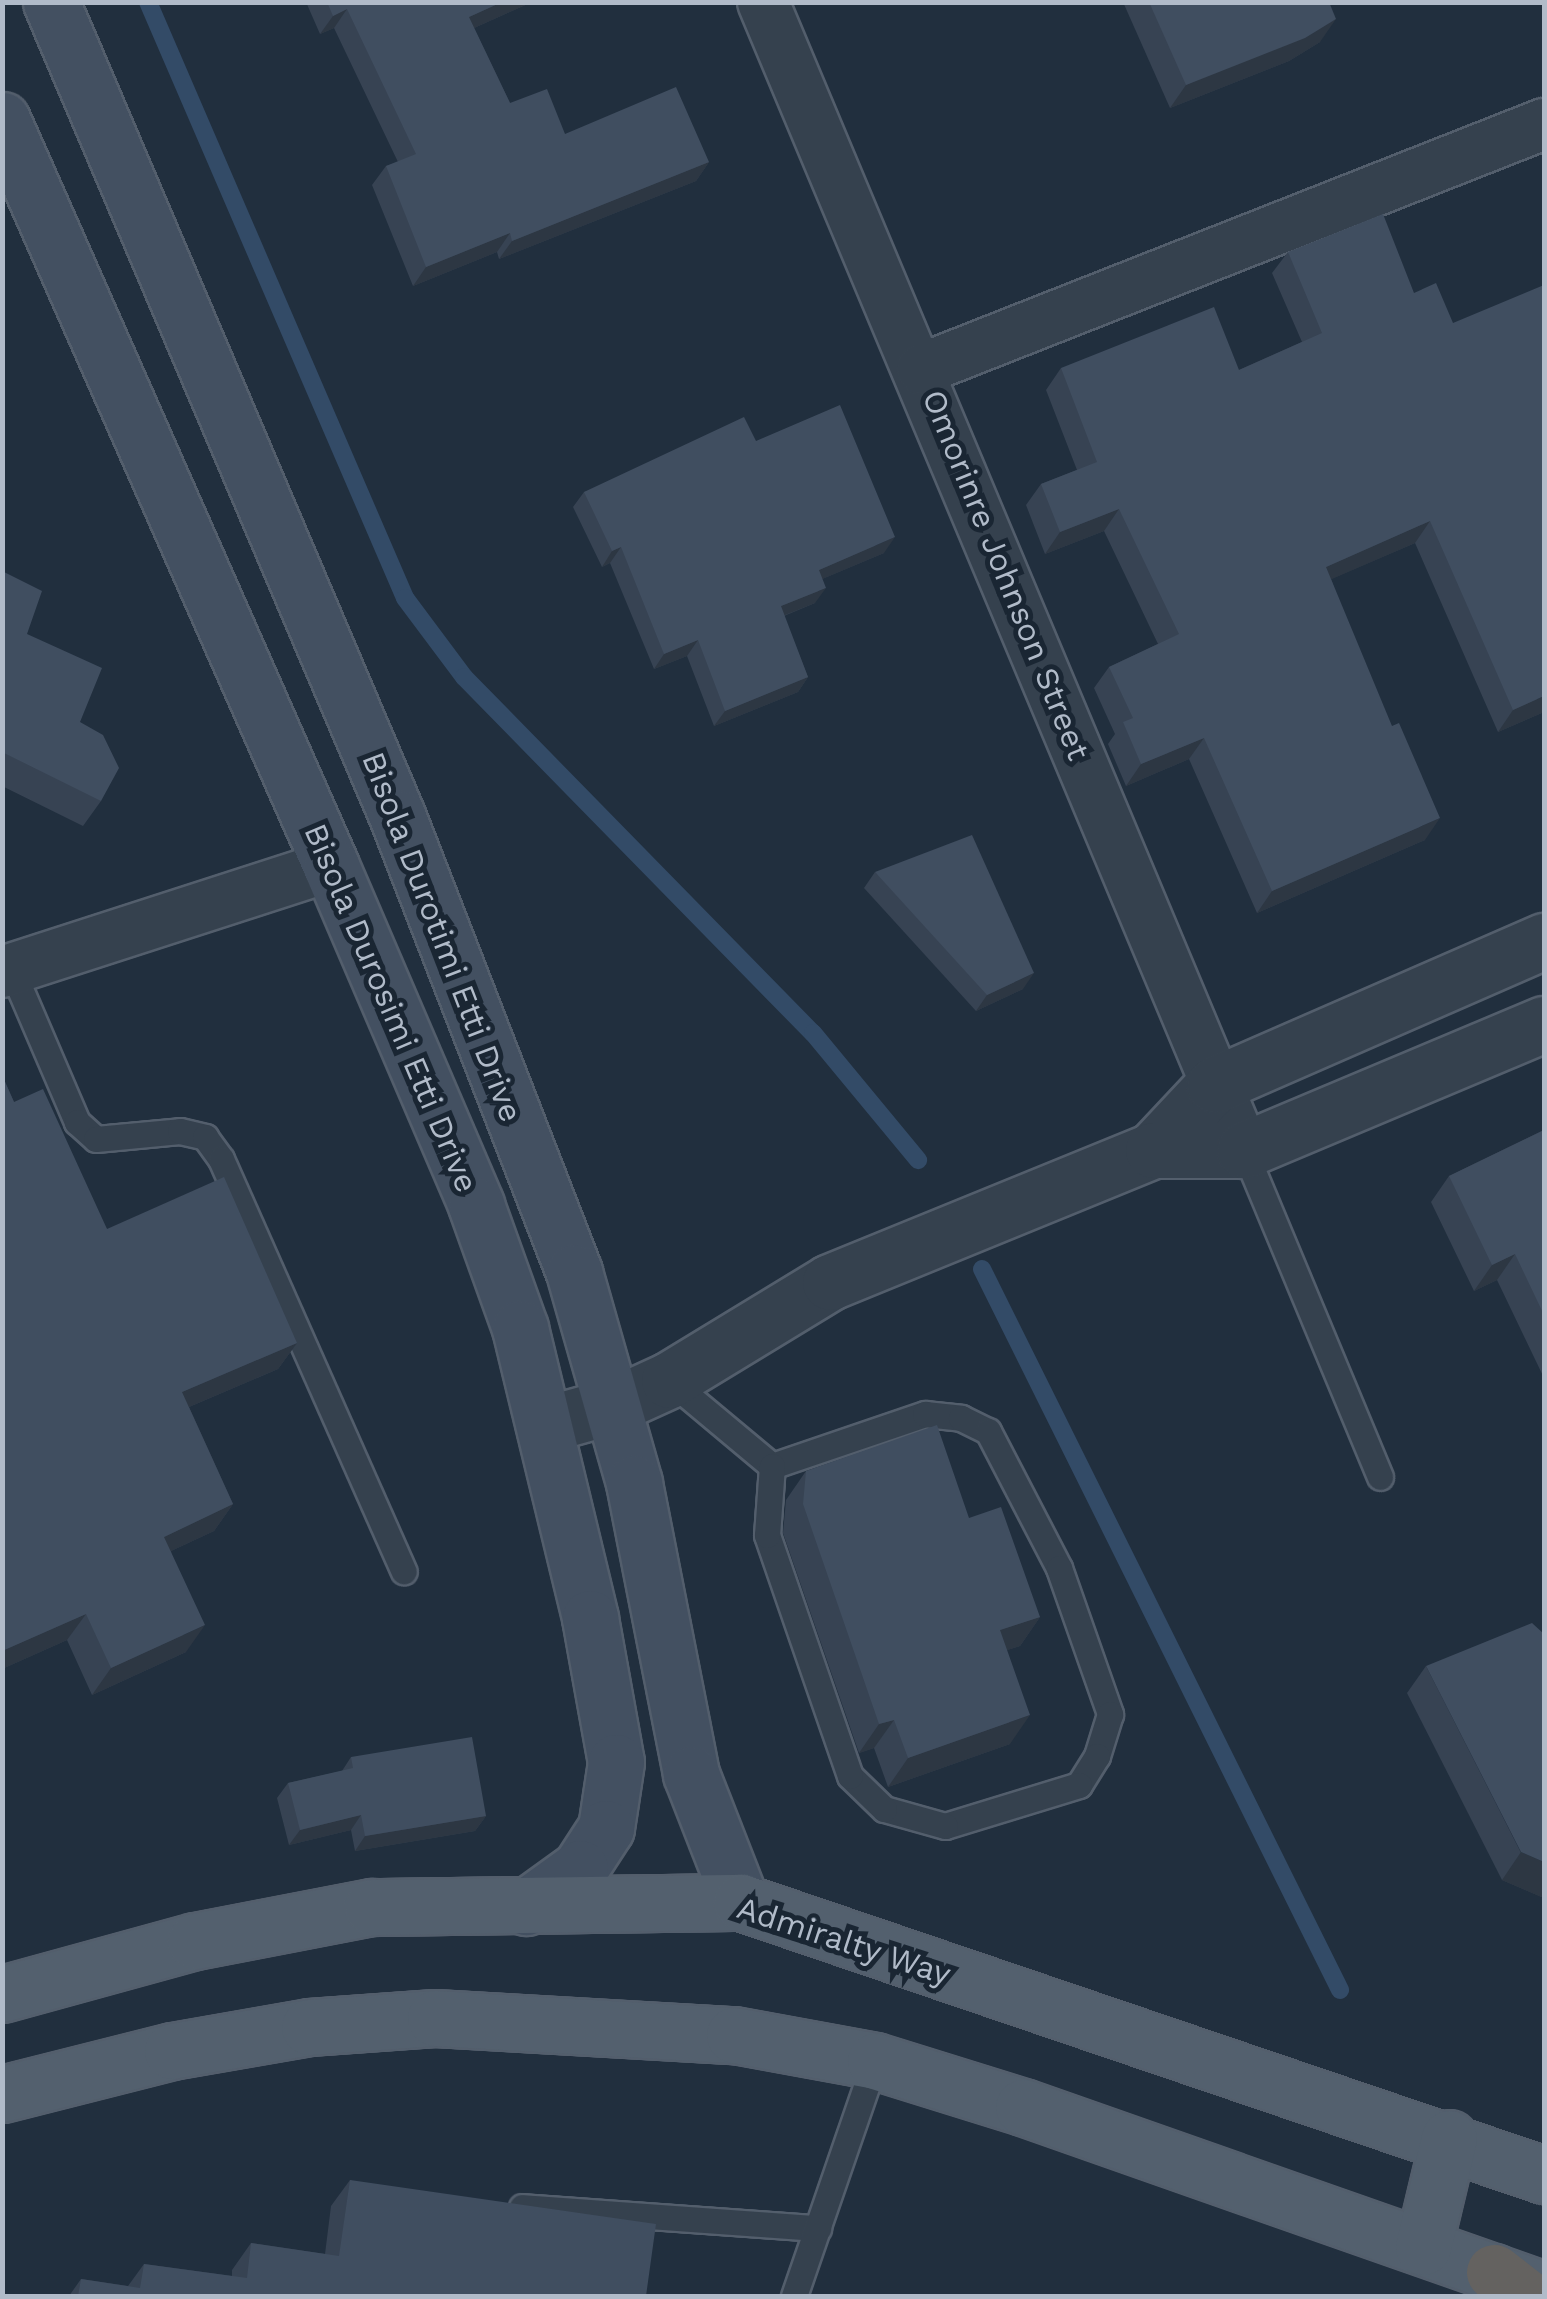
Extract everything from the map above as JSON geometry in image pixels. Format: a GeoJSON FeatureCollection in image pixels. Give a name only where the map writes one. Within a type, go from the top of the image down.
{"type":"FeatureCollection","features":[{"type":"Feature","properties":{"kind":"main road","name":"Bisola Durotimi Etti Drive"},"geometry":{"type":"LineString","coordinates":[[51,2],[398,818],[574,1272],[634,1483],[691,1774],[742,1902]]}},
{"type":"Feature","properties":{"kind":"main road","name":"Bisola Durosimi Etti Drive"},"geometry":{"type":"LineString","coordinates":[[4,126],[331,866],[476,1206],[547,1424],[616,1762],[606,1828],[580,1868],[526,1907]]}},
{"type":"Feature","properties":{"kind":"main road","name":"Admiralty Way"},"geometry":{"type":"LineString","coordinates":[[2,1994],[195,1941],[372,1907],[742,1902],[890,1958],[1449,2138],[1544,2175]]}},
{"type":"Feature","properties":{"kind":"main road"},"geometry":{"type":"LineString","coordinates":[[2,2094],[172,2050],[310,2027],[435,2018],[734,2036],[875,2061],[1423,2247],[1521,2286]]}},
{"type":"Feature","properties":{"kind":"main road"},"geometry":{"type":"LineString","coordinates":[[1423,2247],[1449,2138]]}},
{"type":"Feature","properties":{"kind":"street","name":"Omorinre Johnson Street"},"geometry":{"type":"LineString","coordinates":[[763,2],[922,369],[1244,1150]]}},
{"type":"Feature","properties":{"kind":"street"},"geometry":{"type":"LineString","coordinates":[[922,369],[1544,124]]}},
{"type":"Feature","properties":{"kind":"street"},"geometry":{"type":"LineString","coordinates":[[7,970],[331,866]]}},
{"type":"Feature","properties":{"kind":"street"},"geometry":{"type":"LineString","coordinates":[[1152,1150],[1214,1085],[1544,941]]}},
{"type":"Feature","properties":{"kind":"street"},"geometry":{"type":"LineString","coordinates":[[547,1424],[612,1406],[669,1380],[830,1282],[1152,1150],[1244,1150],[1544,1024]]}},
{"type":"Feature","properties":{"kind":"lane"},"geometry":{"type":"LineString","coordinates":[[7,970],[76,1122],[96,1139],[180,1131],[205,1137],[222,1159],[404,1571]]}},
{"type":"Feature","properties":{"kind":"lane"},"geometry":{"type":"LineString","coordinates":[[1244,1150],[1380,1477]]}},
{"type":"Feature","properties":{"kind":"lane"},"geometry":{"type":"LineString","coordinates":[[669,1380],[772,1466]]}},
{"type":"Feature","properties":{"kind":"lane"},"geometry":{"type":"LineString","coordinates":[[926,1414],[961,1418],[988,1431],[1059,1568],[1110,1714],[1097,1756],[1079,1785],[945,1826],[884,1809],[850,1776],[767,1535],[772,1466],[926,1414]]}},
{"type":"Feature","properties":{"kind":"lane"},"geometry":{"type":"LineString","coordinates":[[794,2296],[875,2061]]}},
{"type":"Feature","properties":{"kind":"lane"},"geometry":{"type":"LineString","coordinates":[[492,2204],[818,2228]]}},
{"type":"Feature","properties":{"kind":"building"},"geometry":{"type":"Polygon","coordinates":[[[327,2],[502,2],[469,17],[510,103],[547,89],[565,134],[676,87],[709,162],[512,241],[510,233],[426,267],[386,166],[416,154],[347,9],[333,16],[327,2]]]}},
{"type":"Feature","properties":{"kind":"building"},"geometry":{"type":"Polygon","coordinates":[[[1149,2],[1329,2],[1336,19],[1305,38],[1186,85],[1149,2]]]}},
{"type":"Feature","properties":{"kind":"building"},"geometry":{"type":"Polygon","coordinates":[[[1383,214],[1414,293],[1436,283],[1453,323],[1544,285],[1544,696],[1513,710],[1430,521],[1326,567],[1392,726],[1399,723],[1440,818],[1272,891],[1204,738],[1141,764],[1123,722],[1133,718],[1109,667],[1179,634],[1119,509],[1060,532],[1041,484],[1097,462],[1061,368],[1214,307],[1239,370],[1322,333],[1288,252],[1383,214]]]}},
{"type":"Feature","properties":{"kind":"building"},"geometry":{"type":"Polygon","coordinates":[[[840,405],[895,537],[819,570],[826,588],[781,606],[808,677],[725,711],[698,640],[664,654],[621,547],[612,551],[584,492],[744,417],[756,441],[840,405]]]}},
{"type":"Feature","properties":{"kind":"building"},"geometry":{"type":"Polygon","coordinates":[[[2,571],[42,591],[27,634],[102,668],[80,722],[103,735],[119,768],[101,801],[2,752],[2,571]]]}},
{"type":"Feature","properties":{"kind":"building"},"geometry":{"type":"Polygon","coordinates":[[[972,835],[1034,973],[987,995],[875,872],[972,835]]]}},
{"type":"Feature","properties":{"kind":"building"},"geometry":{"type":"Polygon","coordinates":[[[2,1075],[14,1102],[43,1089],[107,1229],[224,1177],[297,1343],[182,1392],[233,1504],[164,1537],[205,1625],[111,1668],[86,1614],[2,1651],[2,1075]]]}},
{"type":"Feature","properties":{"kind":"building"},"geometry":{"type":"Polygon","coordinates":[[[1544,1130],[1544,1315],[1515,1254],[1492,1265],[1449,1176],[1544,1130]]]}},
{"type":"Feature","properties":{"kind":"building"},"geometry":{"type":"Polygon","coordinates":[[[937,1425],[969,1518],[1001,1507],[1040,1617],[1000,1630],[1030,1715],[908,1758],[894,1720],[879,1724],[803,1504],[806,1471],[937,1425]]]}},
{"type":"Feature","properties":{"kind":"building"},"geometry":{"type":"Polygon","coordinates":[[[1532,1623],[1544,1634],[1544,1862],[1521,1852],[1426,1666],[1532,1623]]]}},
{"type":"Feature","properties":{"kind":"building"},"geometry":{"type":"Polygon","coordinates":[[[472,1737],[486,1816],[365,1836],[361,1815],[300,1830],[288,1783],[353,1768],[351,1757],[472,1737]]]}},
{"type":"Feature","properties":{"kind":"building"},"geometry":{"type":"Polygon","coordinates":[[[350,2180],[656,2224],[646,2296],[78,2296],[81,2279],[140,2288],[144,2264],[247,2278],[251,2243],[339,2256],[350,2180]]]}},
{"type":"Feature","properties":{"kind":"waterway"},"geometry":{"type":"LineString","coordinates":[[148,2],[405,598],[464,677],[813,1033],[918,1160]]}},
{"type":"Feature","properties":{"kind":"waterway"},"geometry":{"type":"LineString","coordinates":[[982,1269],[1340,1990]]}}]}
